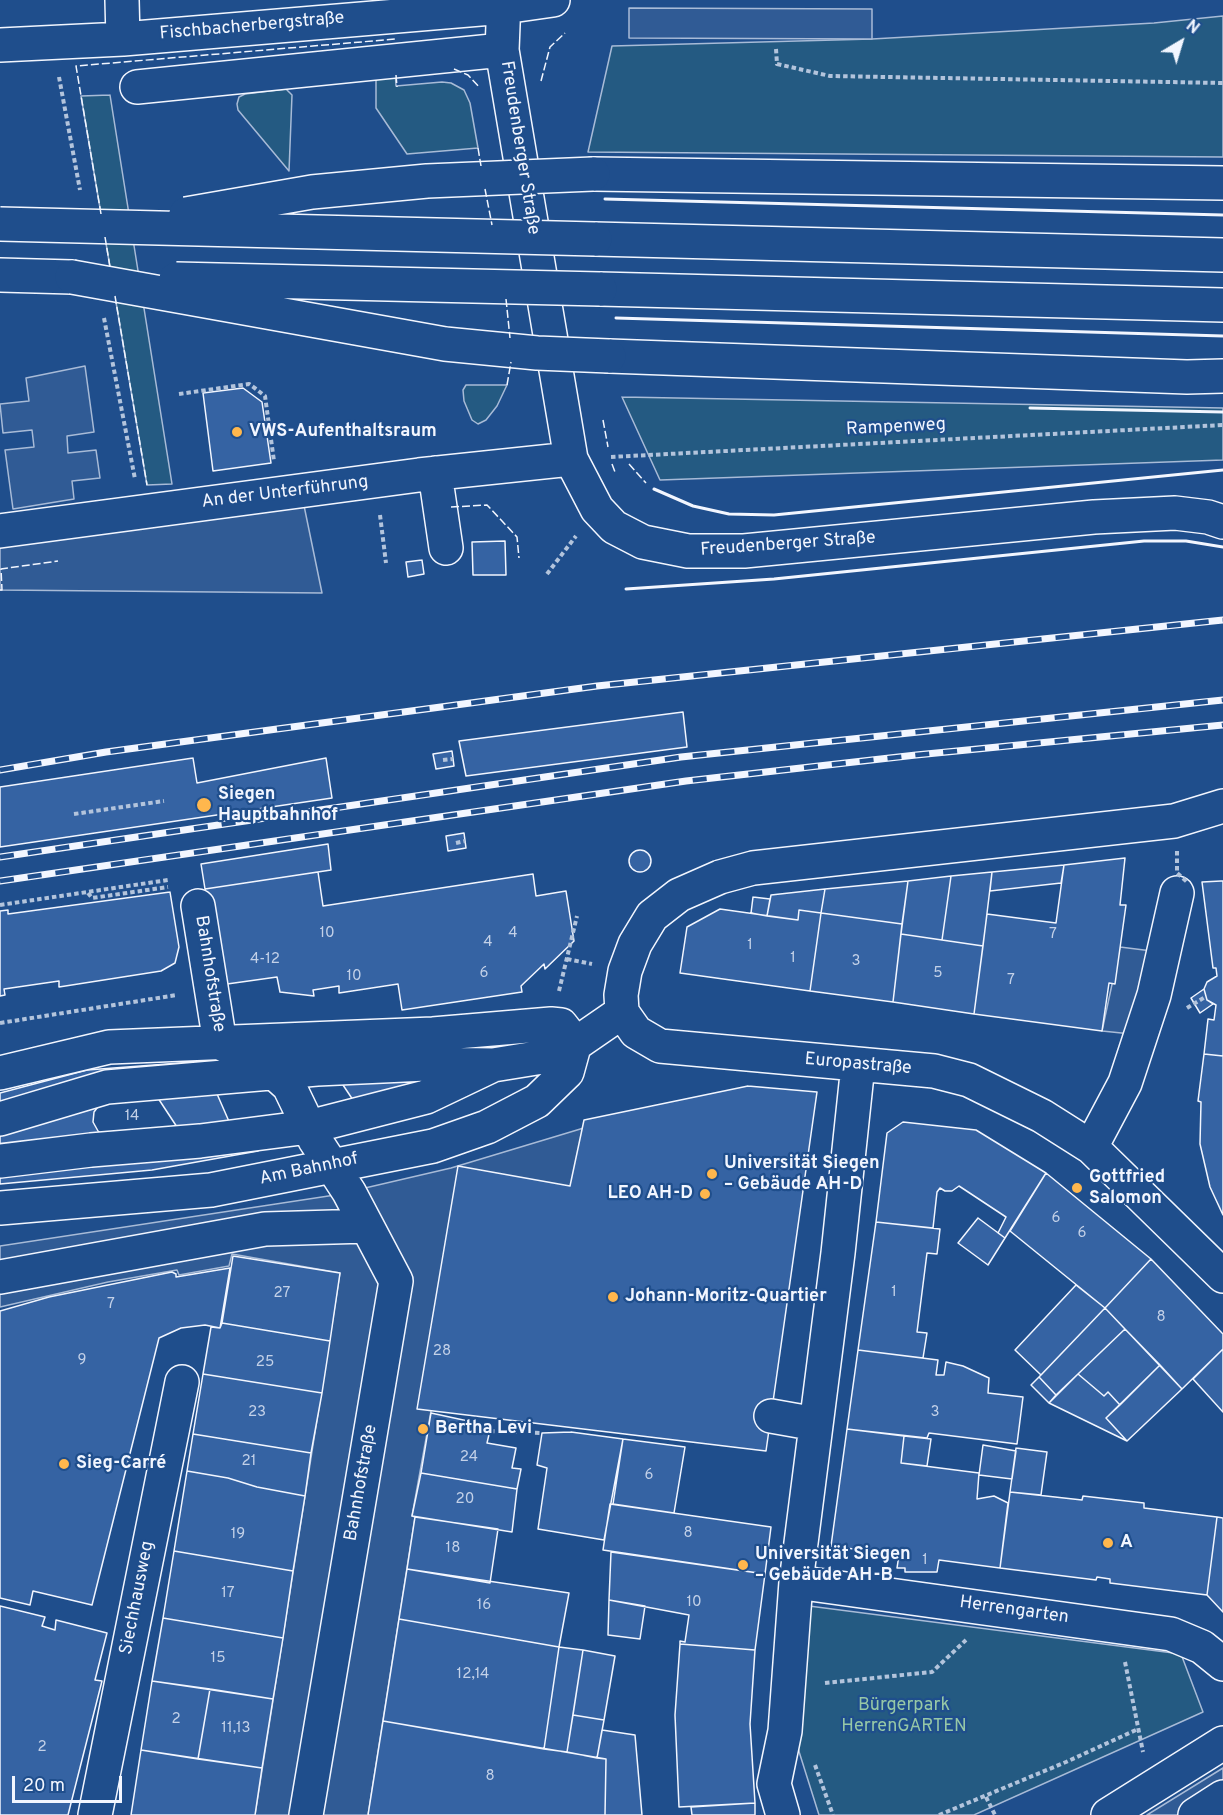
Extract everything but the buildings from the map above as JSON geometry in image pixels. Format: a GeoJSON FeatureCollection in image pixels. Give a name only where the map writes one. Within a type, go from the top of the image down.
{"type":"FeatureCollection","features":[{"type":"Feature","properties":{"kind":"main road"},"geometry":{"type":"LineString","coordinates":[[122,0],[123,39]]}},
{"type":"Feature","properties":{"kind":"main road","name":"Fischbacherbergstraße"},"geometry":{"type":"LineString","coordinates":[[0,45],[123,39],[554,0]]}},
{"type":"Feature","properties":{"kind":"main road","name":"Freudenberger Straße"},"geometry":{"type":"LineString","coordinates":[[504,3],[502,50],[571,459],[597,509],[614,527],[643,542],[688,551],[755,550],[1094,517],[1175,513],[1208,517],[1223,522]]}},
{"type":"Feature","properties":{"kind":"main road"},"geometry":{"type":"LineString","coordinates":[[137,87],[502,50]]}},
{"type":"Feature","properties":{"kind":"main road"},"geometry":{"type":"LineString","coordinates":[[117,226],[312,192],[427,181],[593,174],[1223,183]]}},
{"type":"Feature","properties":{"kind":"main road"},"geometry":{"type":"LineString","coordinates":[[0,224],[1223,255]]}},
{"type":"Feature","properties":{"kind":"main road"},"geometry":{"type":"LineString","coordinates":[[0,275],[1223,305]]}},
{"type":"Feature","properties":{"kind":"main road"},"geometry":{"type":"LineString","coordinates":[[72,277],[445,344],[537,353],[1175,376],[1223,375]]}},
{"type":"Feature","properties":{"kind":"main road","name":"An der Unterführung"},"geometry":{"type":"LineString","coordinates":[[0,531],[435,473],[571,459]]}},
{"type":"Feature","properties":{"kind":"main road"},"geometry":{"type":"LineString","coordinates":[[435,473],[446,548]]}},
{"type":"Feature","properties":{"kind":"main road"},"geometry":{"type":"LineString","coordinates":[[0,1161],[98,1143],[309,1139],[426,1097],[493,1065],[554,1047],[622,1012],[621,995],[625,971],[635,944],[652,916],[679,895],[720,877],[753,868],[1174,821],[1223,806]]}},
{"type":"Feature","properties":{"kind":"main road"},"geometry":{"type":"LineString","coordinates":[[1091,1147],[1125,1083],[1154,995],[1182,887]]}},
{"type":"Feature","properties":{"kind":"main road","name":"Bahnhofstraße"},"geometry":{"type":"LineString","coordinates":[[198,906],[220,1061],[260,1060],[282,1066],[309,1139],[367,1226],[396,1281],[306,1815]]}},
{"type":"Feature","properties":{"kind":"main road","name":"Europastraße"},"geometry":{"type":"LineString","coordinates":[[622,1012],[636,1032],[660,1046],[934,1071],[969,1080],[1042,1116],[1091,1147],[1223,1276]]}},
{"type":"Feature","properties":{"kind":"main road"},"geometry":{"type":"LineString","coordinates":[[0,1119],[90,1099],[107,1087],[220,1061],[433,1034],[554,1047]]}},
{"type":"Feature","properties":{"kind":"main road"},"geometry":{"type":"LineString","coordinates":[[0,1073],[109,1047],[220,1061]]}},
{"type":"Feature","properties":{"kind":"main road","name":"Am Bahnhof"},"geometry":{"type":"LineString","coordinates":[[0,1208],[211,1190],[309,1139],[433,1146],[486,1127],[537,1101],[567,1072],[554,1047]]}},
{"type":"Feature","properties":{"kind":"main road"},"geometry":{"type":"LineString","coordinates":[[282,1066],[493,1065]]}},
{"type":"Feature","properties":{"kind":"main road"},"geometry":{"type":"LineString","coordinates":[[783,1815],[774,1784],[785,1731],[796,1582],[838,1253],[858,1065]]}},
{"type":"Feature","properties":{"kind":"main road"},"geometry":{"type":"LineString","coordinates":[[0,1277],[264,1229],[367,1226]]}},
{"type":"Feature","properties":{"kind":"main road","name":"Siechhausweg"},"geometry":{"type":"LineString","coordinates":[[95,1815],[182,1382]]}},
{"type":"Feature","properties":{"kind":"main road"},"geometry":{"type":"LineString","coordinates":[[771,1416],[816,1424]]}},
{"type":"Feature","properties":{"kind":"main road","name":"Herrengarten"},"geometry":{"type":"LineString","coordinates":[[796,1582],[1171,1634],[1202,1647],[1223,1664]]}},
{"type":"Feature","properties":{"kind":"main road"},"geometry":{"type":"LineString","coordinates":[[1108,1815],[1223,1743]]}},
{"type":"Feature","properties":{"kind":"main road"},"geometry":{"type":"LineString","coordinates":[[1195,1815],[1223,1797]]}},
{"type":"Feature","properties":{"kind":"path"},"geometry":{"type":"LineString","coordinates":[[776,49],[777,64],[830,76],[1223,83]]}},
{"type":"Feature","properties":{"kind":"path"},"geometry":{"type":"LineString","coordinates":[[179,394],[249,384],[265,396],[279,494]]}},
{"type":"Feature","properties":{"kind":"path"},"geometry":{"type":"LineString","coordinates":[[252,395],[256,389]]}},
{"type":"Feature","properties":{"kind":"path","name":"Rampenweg"},"geometry":{"type":"LineString","coordinates":[[571,459],[1223,425]]}},
{"type":"Feature","properties":{"kind":"path"},"geometry":{"type":"LineString","coordinates":[[376,482],[386,563]]}},
{"type":"Feature","properties":{"kind":"path"},"geometry":{"type":"LineString","coordinates":[[547,574],[597,509]]}},
{"type":"Feature","properties":{"kind":"path"},"geometry":{"type":"LineString","coordinates":[[444,760],[453,759]]}},
{"type":"Feature","properties":{"kind":"path"},"geometry":{"type":"LineString","coordinates":[[74,814],[164,801]]}},
{"type":"Feature","properties":{"kind":"path"},"geometry":{"type":"LineString","coordinates":[[456,843],[465,841]]}},
{"type":"Feature","properties":{"kind":"path"},"geometry":{"type":"LineString","coordinates":[[1177,851],[1177,873],[1182,887]]}},
{"type":"Feature","properties":{"kind":"path"},"geometry":{"type":"LineString","coordinates":[[0,905],[168,880]]}},
{"type":"Feature","properties":{"kind":"path"},"geometry":{"type":"LineString","coordinates":[[87,892],[92,898],[168,887]]}},
{"type":"Feature","properties":{"kind":"path"},"geometry":{"type":"LineString","coordinates":[[554,1047],[577,916]]}},
{"type":"Feature","properties":{"kind":"path"},"geometry":{"type":"LineString","coordinates":[[0,1023],[211,990]]}},
{"type":"Feature","properties":{"kind":"path"},"geometry":{"type":"LineString","coordinates":[[490,1431],[542,1433]]}},
{"type":"Feature","properties":{"kind":"path"},"geometry":{"type":"LineString","coordinates":[[1117,1625],[1151,1788]]}},
{"type":"Feature","properties":{"kind":"path"},"geometry":{"type":"LineString","coordinates":[[788,1687],[932,1672],[967,1639],[974,1639]]}},
{"type":"Feature","properties":{"kind":"path"},"geometry":{"type":"LineString","coordinates":[[939,1815],[986,1797],[1138,1729]]}},
{"type":"Feature","properties":{"kind":"path"},"geometry":{"type":"LineString","coordinates":[[986,1797],[995,1815]]}},
{"type":"Feature","properties":{"kind":"green space"},"geometry":{"type":"Polygon","coordinates":[[[1223,16],[1223,157],[588,152],[612,46],[872,39],[1154,23],[1223,16]]]}},
{"type":"Feature","properties":{"kind":"green space"},"geometry":{"type":"Polygon","coordinates":[[[395,69],[396,86],[442,82],[451,83],[464,90],[470,103],[478,148],[407,154],[376,108],[376,81],[378,77],[395,69]]]}},
{"type":"Feature","properties":{"kind":"green space"},"geometry":{"type":"Polygon","coordinates":[[[286,89],[292,95],[289,171],[238,110],[237,104],[239,97],[245,94],[286,89]]]}},
{"type":"Feature","properties":{"kind":"green space"},"geometry":{"type":"Polygon","coordinates":[[[110,95],[172,484],[147,485],[81,96],[110,95]]]}},
{"type":"Feature","properties":{"kind":"green space"},"geometry":{"type":"Polygon","coordinates":[[[466,385],[507,385],[497,406],[486,420],[478,424],[472,420],[464,401],[463,390],[466,385]]]}},
{"type":"Feature","properties":{"kind":"green space"},"geometry":{"type":"Polygon","coordinates":[[[622,397],[1223,408],[1223,460],[660,480],[622,397]]]}},
{"type":"Feature","properties":{"kind":"green space","name":"Bürgerpark HerrenGARTEN"},"geometry":{"type":"Polygon","coordinates":[[[809,1606],[1181,1654],[1203,1712],[974,1815],[819,1815],[796,1742],[809,1606]]]}},
{"type":"Feature","properties":{"kind":"shaded area"},"geometry":{"type":"Polygon","coordinates":[[[629,8],[872,9],[872,39],[629,38],[629,8]]]}},
{"type":"Feature","properties":{"kind":"shaded area"},"geometry":{"type":"Polygon","coordinates":[[[85,366],[94,432],[67,436],[68,453],[96,450],[100,478],[72,481],[74,499],[13,509],[5,450],[34,447],[32,430],[3,433],[0,404],[29,401],[26,378],[85,366]]]}},
{"type":"Feature","properties":{"kind":"shaded area"},"geometry":{"type":"Polygon","coordinates":[[[301,491],[322,593],[0,590],[0,531],[301,491]]]}},
{"type":"Feature","properties":{"kind":"shaded area"},"geometry":{"type":"Polygon","coordinates":[[[1120,947],[1152,951],[1141,1035],[1102,1031],[1120,947]]]}},
{"type":"Feature","properties":{"kind":"shaded area"},"geometry":{"type":"Polygon","coordinates":[[[587,1127],[573,1204],[470,1196],[412,1516],[415,1517],[368,1815],[255,1815],[340,1273],[232,1254],[229,1266],[179,1275],[177,1270],[108,1282],[0,1307],[0,1246],[335,1195],[451,1168],[587,1127]]]}},
{"type":"Feature","properties":{"kind":"shaded area"},"geometry":{"type":"Polygon","coordinates":[[[1223,1768],[1223,1800],[1200,1815],[1147,1815],[1223,1768]]]}},
{"type":"Feature","properties":{"kind":"railway"},"geometry":{"type":"LineString","coordinates":[[0,770],[106,752],[597,686],[1223,620]]}},
{"type":"Feature","properties":{"kind":"railway"},"geometry":{"type":"LineString","coordinates":[[0,857],[681,757],[1223,700]]}},
{"type":"Feature","properties":{"kind":"railway"},"geometry":{"type":"LineString","coordinates":[[0,881],[686,781],[916,755],[1223,725]]}},
{"type":"Feature","properties":{"kind":"fence"},"geometry":{"type":"LineString","coordinates":[[541,81],[550,47],[565,33]]}},
{"type":"Feature","properties":{"kind":"fence"},"geometry":{"type":"LineString","coordinates":[[101,214],[76,66],[396,39]]}},
{"type":"Feature","properties":{"kind":"fence"},"geometry":{"type":"LineString","coordinates":[[454,69],[468,75],[480,88]]}},
{"type":"Feature","properties":{"kind":"fence"},"geometry":{"type":"LineString","coordinates":[[396,75],[397,87]]}},
{"type":"Feature","properties":{"kind":"fence"},"geometry":{"type":"LineString","coordinates":[[478,148],[481,166]]}},
{"type":"Feature","properties":{"kind":"fence"},"geometry":{"type":"LineString","coordinates":[[485,189],[492,225]]}},
{"type":"Feature","properties":{"kind":"fence"},"geometry":{"type":"LineString","coordinates":[[105,237],[110,267]]}},
{"type":"Feature","properties":{"kind":"fence"},"geometry":{"type":"LineString","coordinates":[[115,296],[147,485]]}},
{"type":"Feature","properties":{"kind":"fence"},"geometry":{"type":"LineString","coordinates":[[506,299],[510,338]]}},
{"type":"Feature","properties":{"kind":"fence"},"geometry":{"type":"LineString","coordinates":[[507,385],[511,362]]}},
{"type":"Feature","properties":{"kind":"fence"},"geometry":{"type":"LineString","coordinates":[[603,420],[608,447]]}},
{"type":"Feature","properties":{"kind":"fence"},"geometry":{"type":"LineString","coordinates":[[612,464],[615,472]]}},
{"type":"Feature","properties":{"kind":"fence"},"geometry":{"type":"LineString","coordinates":[[629,464],[646,483]]}},
{"type":"Feature","properties":{"kind":"fence"},"geometry":{"type":"LineString","coordinates":[[451,507],[487,505],[517,537],[519,558]]}},
{"type":"Feature","properties":{"kind":"fence"},"geometry":{"type":"LineString","coordinates":[[0,590],[2,590],[1,569],[58,561]]}},
{"type":"Feature","properties":{"kind":"wall"},"geometry":{"type":"LineString","coordinates":[[605,199],[1223,215]]}},
{"type":"Feature","properties":{"kind":"wall"},"geometry":{"type":"LineString","coordinates":[[616,318],[1223,336]]}},
{"type":"Feature","properties":{"kind":"wall"},"geometry":{"type":"LineString","coordinates":[[1030,408],[1223,412]]}},
{"type":"Feature","properties":{"kind":"wall"},"geometry":{"type":"LineString","coordinates":[[654,489],[693,506],[729,514],[774,515],[1223,470]]}},
{"type":"Feature","properties":{"kind":"wall"},"geometry":{"type":"LineString","coordinates":[[626,589],[774,579],[1144,541],[1186,541],[1223,547]]}},
{"type":"Feature","properties":{"kind":"place","name":"VWS-Aufenthaltsraum"},"geometry":{"type":"Point","coordinates":[237,432]}},
{"type":"Feature","properties":{"kind":"place","name":"Siegen Hauptbahnhof"},"geometry":{"type":"Point","coordinates":[204,805]}},
{"type":"Feature","properties":{"kind":"place","name":"Universität Siegen – Gebäude AH-D"},"geometry":{"type":"Point","coordinates":[712,1174]}},
{"type":"Feature","properties":{"kind":"place","name":"Gottfried Salomon"},"geometry":{"type":"Point","coordinates":[1077,1188]}},
{"type":"Feature","properties":{"kind":"place","name":"LEO AH-D"},"geometry":{"type":"Point","coordinates":[705,1194]}},
{"type":"Feature","properties":{"kind":"place","name":"Johann-Moritz-Quartier"},"geometry":{"type":"Point","coordinates":[613,1297]}},
{"type":"Feature","properties":{"kind":"place","name":"Bertha Levi"},"geometry":{"type":"Point","coordinates":[423,1429]}},
{"type":"Feature","properties":{"kind":"place","name":"Sieg-Carré"},"geometry":{"type":"Point","coordinates":[64,1464]}},
{"type":"Feature","properties":{"kind":"place","name":"A"},"geometry":{"type":"Point","coordinates":[1108,1543]}},
{"type":"Feature","properties":{"kind":"place","name":"Universität Siegen – Gebäude AH-B"},"geometry":{"type":"Point","coordinates":[743,1565]}}]}
